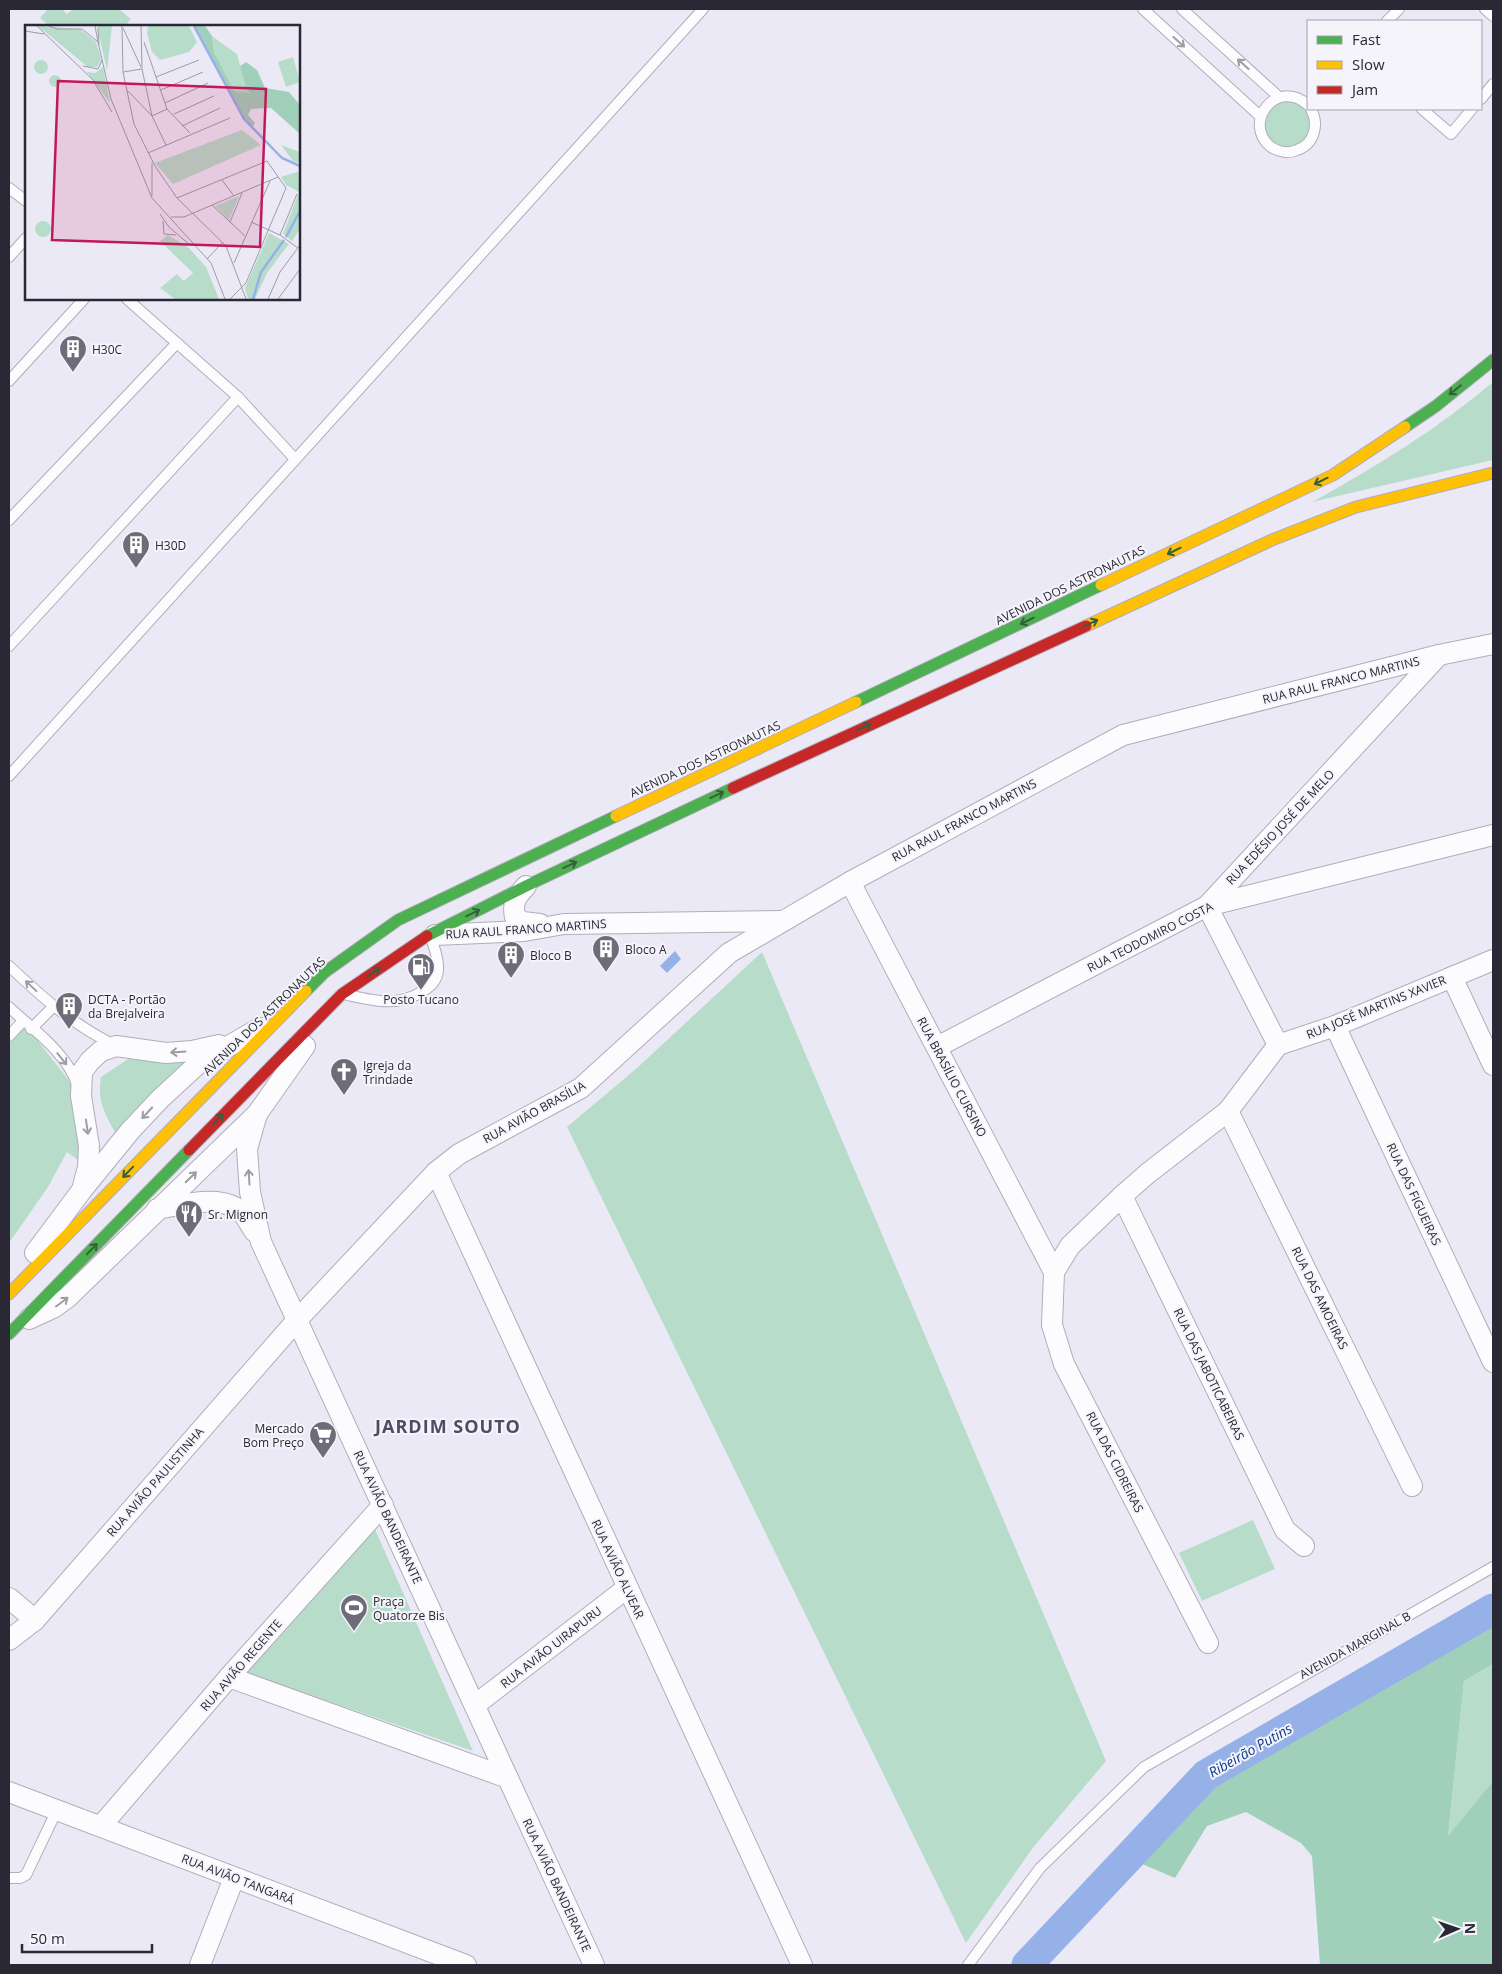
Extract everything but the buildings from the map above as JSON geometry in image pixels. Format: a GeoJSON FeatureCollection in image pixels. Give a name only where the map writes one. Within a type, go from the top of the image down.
{"type":"FeatureCollection","features":[{"type":"Feature","properties":{"kind":"main road","name":"AVENIDA DOS ASTRONAUTAS"},"geometry":{"type":"LineString","coordinates":[[284,1012],[325,972],[398,920],[476,881],[738,759],[1332,475],[1436,406],[1493,360]]}},
{"type":"Feature","properties":{"kind":"main road"},"geometry":{"type":"LineString","coordinates":[[342,994],[429,935],[526,886],[683,811],[1272,540],[1356,507],[1493,473]]}},
{"type":"Feature","properties":{"kind":"main road","name":"AVENIDA DOS ASTRONAUTAS"},"geometry":{"type":"LineString","coordinates":[[9,1294],[92,1209],[246,1044]]}},
{"type":"Feature","properties":{"kind":"main road"},"geometry":{"type":"LineString","coordinates":[[119,1235],[271,1078]]}},
{"type":"Feature","properties":{"kind":"street","name":"RUA RAUL FRANCO MARTINS"},"geometry":{"type":"LineString","coordinates":[[429,935],[524,931],[564,924],[785,920],[850,882],[1123,735],[1439,655],[1493,644]]}},
{"type":"Feature","properties":{"kind":"street","name":"RUA EDÉSIO JOSÉ DE MELO"},"geometry":{"type":"LineString","coordinates":[[1207,906],[1439,655]]}},
{"type":"Feature","properties":{"kind":"street","name":"RUA TEODOMIRO COSTA"},"geometry":{"type":"LineString","coordinates":[[937,1047],[1207,906],[1493,835]]}},
{"type":"Feature","properties":{"kind":"street","name":"RUA BRASÍLIO CURSINO"},"geometry":{"type":"LineString","coordinates":[[850,882],[1054,1272]]}},
{"type":"Feature","properties":{"kind":"street"},"geometry":{"type":"LineString","coordinates":[[526,886],[515,898],[513,905],[515,917],[523,922],[564,924]]}},
{"type":"Feature","properties":{"kind":"street"},"geometry":{"type":"LineString","coordinates":[[1054,1272],[1070,1246],[1122,1196],[1147,1174],[1228,1111],[1278,1045],[1207,906]]}},
{"type":"Feature","properties":{"kind":"street","name":"RUA AVIÃO BRASÍLIA"},"geometry":{"type":"LineString","coordinates":[[297,1320],[436,1172],[459,1154],[581,1088],[730,954],[785,920]]}},
{"type":"Feature","properties":{"kind":"street","name":"RUA JOSÉ MARTINS XAVIER"},"geometry":{"type":"LineString","coordinates":[[1278,1045],[1335,1026],[1493,960]]}},
{"type":"Feature","properties":{"kind":"street"},"geometry":{"type":"LineString","coordinates":[[1452,977],[1493,1065]]}},
{"type":"Feature","properties":{"kind":"street"},"geometry":{"type":"LineString","coordinates":[[14,1329],[53,1308],[67,1298],[119,1235],[157,1210],[257,1114],[271,1078],[342,994]]}},
{"type":"Feature","properties":{"kind":"street"},"geometry":{"type":"LineString","coordinates":[[9,1289],[82,1190],[130,1131],[160,1099],[198,1064],[246,1044],[284,1012]]}},
{"type":"Feature","properties":{"kind":"street","name":"RUA DAS FIGUEIRAS"},"geometry":{"type":"LineString","coordinates":[[1335,1026],[1493,1362]]}},
{"type":"Feature","properties":{"kind":"street"},"geometry":{"type":"LineString","coordinates":[[246,1044],[271,1078]]}},
{"type":"Feature","properties":{"kind":"street"},"geometry":{"type":"LineString","coordinates":[[119,1235],[92,1209],[82,1190],[88,1167],[89,1146],[81,1096],[82,1072],[101,1051],[116,1046],[166,1053],[246,1044]]}},
{"type":"Feature","properties":{"kind":"street","name":"RUA DAS AMOEIRAS"},"geometry":{"type":"LineString","coordinates":[[1228,1111],[1412,1486]]}},
{"type":"Feature","properties":{"kind":"street","name":"RUA AVIÃO BANDEIRANTE"},"geometry":{"type":"LineString","coordinates":[[257,1114],[247,1149],[250,1192],[261,1242],[594,1965]]}},
{"type":"Feature","properties":{"kind":"street","name":"RUA AVIÃO ALVEAR"},"geometry":{"type":"LineString","coordinates":[[436,1172],[802,1965]]}},
{"type":"Feature","properties":{"kind":"street","name":"RUA DAS JABOTICABEIRAS"},"geometry":{"type":"LineString","coordinates":[[1122,1196],[1285,1530],[1304,1546]]}},
{"type":"Feature","properties":{"kind":"street"},"geometry":{"type":"LineString","coordinates":[[157,1210],[201,1202],[214,1202],[231,1206],[244,1214],[261,1242]]}},
{"type":"Feature","properties":{"kind":"street","name":"RUA DAS CIDREIRAS"},"geometry":{"type":"LineString","coordinates":[[1054,1272],[1052,1325],[1064,1364],[1208,1643]]}},
{"type":"Feature","properties":{"kind":"street","name":"RUA AVIÃO PAULISTINHA"},"geometry":{"type":"LineString","coordinates":[[9,1640],[34,1620],[297,1320]]}},
{"type":"Feature","properties":{"kind":"street","name":"RUA AVIÃO REGENTE"},"geometry":{"type":"LineString","coordinates":[[101,1826],[229,1677],[383,1505]]}},
{"type":"Feature","properties":{"kind":"street","name":"RUA AVIÃO UIRAPURU"},"geometry":{"type":"LineString","coordinates":[[475,1705],[627,1588]]}},
{"type":"Feature","properties":{"kind":"street"},"geometry":{"type":"LineString","coordinates":[[9,1598],[34,1620]]}},
{"type":"Feature","properties":{"kind":"street"},"geometry":{"type":"LineString","coordinates":[[229,1677],[508,1778]]}},
{"type":"Feature","properties":{"kind":"street","name":"RUA AVIÃO TANGARÁ"},"geometry":{"type":"LineString","coordinates":[[9,1792],[466,1965]]}},
{"type":"Feature","properties":{"kind":"street"},"geometry":{"type":"LineString","coordinates":[[200,1965],[234,1878]]}},
{"type":"Feature","properties":{"kind":"lane"},"geometry":{"type":"LineString","coordinates":[[9,776],[703,9]]}},
{"type":"Feature","properties":{"kind":"lane"},"geometry":{"type":"LineString","coordinates":[[1142,9],[1261,117]]}},
{"type":"Feature","properties":{"kind":"lane"},"geometry":{"type":"LineString","coordinates":[[1182,9],[1279,97]]}},
{"type":"Feature","properties":{"kind":"lane"},"geometry":{"type":"LineString","coordinates":[[1388,20],[1398,9]]}},
{"type":"Feature","properties":{"kind":"lane"},"geometry":{"type":"LineString","coordinates":[[1485,9],[1493,16]]}},
{"type":"Feature","properties":{"kind":"lane"},"geometry":{"type":"LineString","coordinates":[[1482,98],[1493,84]]}},
{"type":"Feature","properties":{"kind":"lane"},"geometry":{"type":"LineString","coordinates":[[1307,104],[1294,97],[1279,97],[1264,108],[1260,126],[1262,134],[1269,145],[1281,152],[1294,152],[1306,146],[1313,135],[1316,122],[1311,110]]}},
{"type":"Feature","properties":{"kind":"lane"},"geometry":{"type":"LineString","coordinates":[[1423,110],[1451,134],[1467,111]]}},
{"type":"Feature","properties":{"kind":"lane"},"geometry":{"type":"LineString","coordinates":[[9,188],[25,200]]}},
{"type":"Feature","properties":{"kind":"lane"},"geometry":{"type":"LineString","coordinates":[[9,258],[25,239]]}},
{"type":"Feature","properties":{"kind":"lane"},"geometry":{"type":"LineString","coordinates":[[9,381],[83,300]]}},
{"type":"Feature","properties":{"kind":"lane"},"geometry":{"type":"LineString","coordinates":[[127,300],[238,397],[296,459]]}},
{"type":"Feature","properties":{"kind":"lane"},"geometry":{"type":"LineString","coordinates":[[9,520],[177,343]]}},
{"type":"Feature","properties":{"kind":"lane"},"geometry":{"type":"LineString","coordinates":[[9,646],[238,397]]}},
{"type":"Feature","properties":{"kind":"lane"},"geometry":{"type":"LineString","coordinates":[[342,994],[393,1002],[413,997],[434,984],[438,970],[436,954],[429,935]]}},
{"type":"Feature","properties":{"kind":"lane"},"geometry":{"type":"LineString","coordinates":[[9,966],[53,1007],[92,1034],[116,1046]]}},
{"type":"Feature","properties":{"kind":"lane"},"geometry":{"type":"LineString","coordinates":[[9,1007],[52,1047],[74,1074],[81,1096]]}},
{"type":"Feature","properties":{"kind":"lane"},"geometry":{"type":"LineString","coordinates":[[32,1028],[53,1007]]}},
{"type":"Feature","properties":{"kind":"lane"},"geometry":{"type":"LineString","coordinates":[[9,1036],[23,1020]]}},
{"type":"Feature","properties":{"kind":"lane","name":"AVENIDA MARGINAL B"},"geometry":{"type":"LineString","coordinates":[[968,1965],[1040,1868],[1144,1766],[1493,1567]]}},
{"type":"Feature","properties":{"kind":"lane"},"geometry":{"type":"LineString","coordinates":[[9,1878],[20,1878],[26,1875],[57,1810]]}},
{"type":"Feature","properties":{"kind":"green space"},"geometry":{"type":"Polygon","coordinates":[[[48,9],[62,9],[67,14],[73,9],[119,9],[131,19],[126,25],[48,25],[40,18],[48,9]]]}},
{"type":"Feature","properties":{"kind":"green space"},"geometry":{"type":"Polygon","coordinates":[[[1288,100],[1297,102],[1305,107],[1311,119],[1310,133],[1305,141],[1297,146],[1288,148],[1279,146],[1271,141],[1266,133],[1264,124],[1266,115],[1271,107],[1279,102],[1288,100]]]}},
{"type":"Feature","properties":{"kind":"green space"},"geometry":{"type":"Polygon","coordinates":[[[1493,382],[1493,460],[1312,502],[1405,446],[1450,416],[1493,382]]]}},
{"type":"Feature","properties":{"kind":"green space"},"geometry":{"type":"Polygon","coordinates":[[[762,952],[1106,1761],[1032,1849],[966,1943],[567,1127],[637,1068],[762,952]]]}},
{"type":"Feature","properties":{"kind":"green space"},"geometry":{"type":"Polygon","coordinates":[[[24,1023],[81,1096],[86,1166],[67,1152],[48,1187],[9,1243],[9,1039],[24,1023]]]}},
{"type":"Feature","properties":{"kind":"green space"},"geometry":{"type":"Polygon","coordinates":[[[192,1058],[115,1132],[102,1106],[100,1092],[101,1077],[128,1059],[192,1058]]]}},
{"type":"Feature","properties":{"kind":"green space"},"geometry":{"type":"Polygon","coordinates":[[[1253,1520],[1275,1569],[1202,1601],[1179,1553],[1253,1520]]]}},
{"type":"Feature","properties":{"kind":"green space"},"geometry":{"type":"Polygon","coordinates":[[[374,1527],[473,1751],[244,1672],[374,1527]]]}},
{"type":"Feature","properties":{"kind":"green space"},"geometry":{"type":"Polygon","coordinates":[[[1493,1609],[1493,1664],[1464,1681],[1448,1836],[1493,1781],[1493,1965],[1320,1965],[1312,1856],[1301,1843],[1246,1812],[1207,1826],[1175,1878],[1128,1858],[1206,1775],[1493,1609]]]}},
{"type":"Feature","properties":{"kind":"green space"},"geometry":{"type":"Polygon","coordinates":[[[1493,1664],[1493,1781],[1448,1837],[1464,1681],[1493,1664]]]}},
{"type":"Feature","properties":{"kind":"water"},"geometry":{"type":"Polygon","coordinates":[[[675,951],[681,959],[667,973],[660,966],[675,951]]]}},
{"type":"Feature","properties":{"kind":"waterway","name":"Ribeirão Putins"},"geometry":{"type":"LineString","coordinates":[[1027,1965],[1206,1775],[1493,1609]]}},
{"type":"Feature","properties":{"kind":"traffic: fast"},"geometry":{"type":"LineString","coordinates":[[1405,427],[1436,406],[1493,360]]}},
{"type":"Feature","properties":{"kind":"traffic: fast"},"geometry":{"type":"LineString","coordinates":[[856,702],[1101,585]]}},
{"type":"Feature","properties":{"kind":"traffic: fast"},"geometry":{"type":"LineString","coordinates":[[427,936],[526,886],[733,788]]}},
{"type":"Feature","properties":{"kind":"traffic: fast"},"geometry":{"type":"LineString","coordinates":[[306,991],[325,972],[398,920],[616,816]]}},
{"type":"Feature","properties":{"kind":"traffic: fast"},"geometry":{"type":"LineString","coordinates":[[9,1334],[189,1150]]}},
{"type":"Feature","properties":{"kind":"traffic: slow"},"geometry":{"type":"LineString","coordinates":[[1101,585],[1333,475],[1405,427]]}},
{"type":"Feature","properties":{"kind":"traffic: slow"},"geometry":{"type":"LineString","coordinates":[[1086,626],[1272,540],[1356,507],[1493,473]]}},
{"type":"Feature","properties":{"kind":"traffic: slow"},"geometry":{"type":"LineString","coordinates":[[616,816],[856,702]]}},
{"type":"Feature","properties":{"kind":"traffic: slow"},"geometry":{"type":"LineString","coordinates":[[9,1294],[306,991]]}},
{"type":"Feature","properties":{"kind":"traffic: jam"},"geometry":{"type":"LineString","coordinates":[[733,788],[1086,626]]}},
{"type":"Feature","properties":{"kind":"traffic: jam"},"geometry":{"type":"LineString","coordinates":[[189,1150],[342,994],[427,936]]}},
{"type":"Feature","properties":{"kind":"place","name":"H30C"},"geometry":{"type":"Point","coordinates":[73,373]}},
{"type":"Feature","properties":{"kind":"place","name":"H30D"},"geometry":{"type":"Point","coordinates":[136,569]}},
{"type":"Feature","properties":{"kind":"place","name":"Bloco A"},"geometry":{"type":"Point","coordinates":[606,973]}},
{"type":"Feature","properties":{"kind":"place","name":"Bloco B"},"geometry":{"type":"Point","coordinates":[511,979]}},
{"type":"Feature","properties":{"kind":"place","name":"Posto Tucano"},"geometry":{"type":"Point","coordinates":[421,991]}},
{"type":"Feature","properties":{"kind":"place","name":"DCTA - Portão da Brejalveira"},"geometry":{"type":"Point","coordinates":[69,1030]}},
{"type":"Feature","properties":{"kind":"place","name":"Igreja da Trindade"},"geometry":{"type":"Point","coordinates":[344,1096]}},
{"type":"Feature","properties":{"kind":"place","name":"Sr. Mignon"},"geometry":{"type":"Point","coordinates":[189,1238]}},
{"type":"Feature","properties":{"kind":"place","name":"Mercado Bom Preço"},"geometry":{"type":"Point","coordinates":[323,1459]}},
{"type":"Feature","properties":{"kind":"place","name":"Praça Quatorze Bis"},"geometry":{"type":"Point","coordinates":[354,1632]}},
{"type":"Feature","properties":{"kind":"district","name":"JARDIM SOUTO"},"geometry":{"type":"Point","coordinates":[448,1426]}}]}
